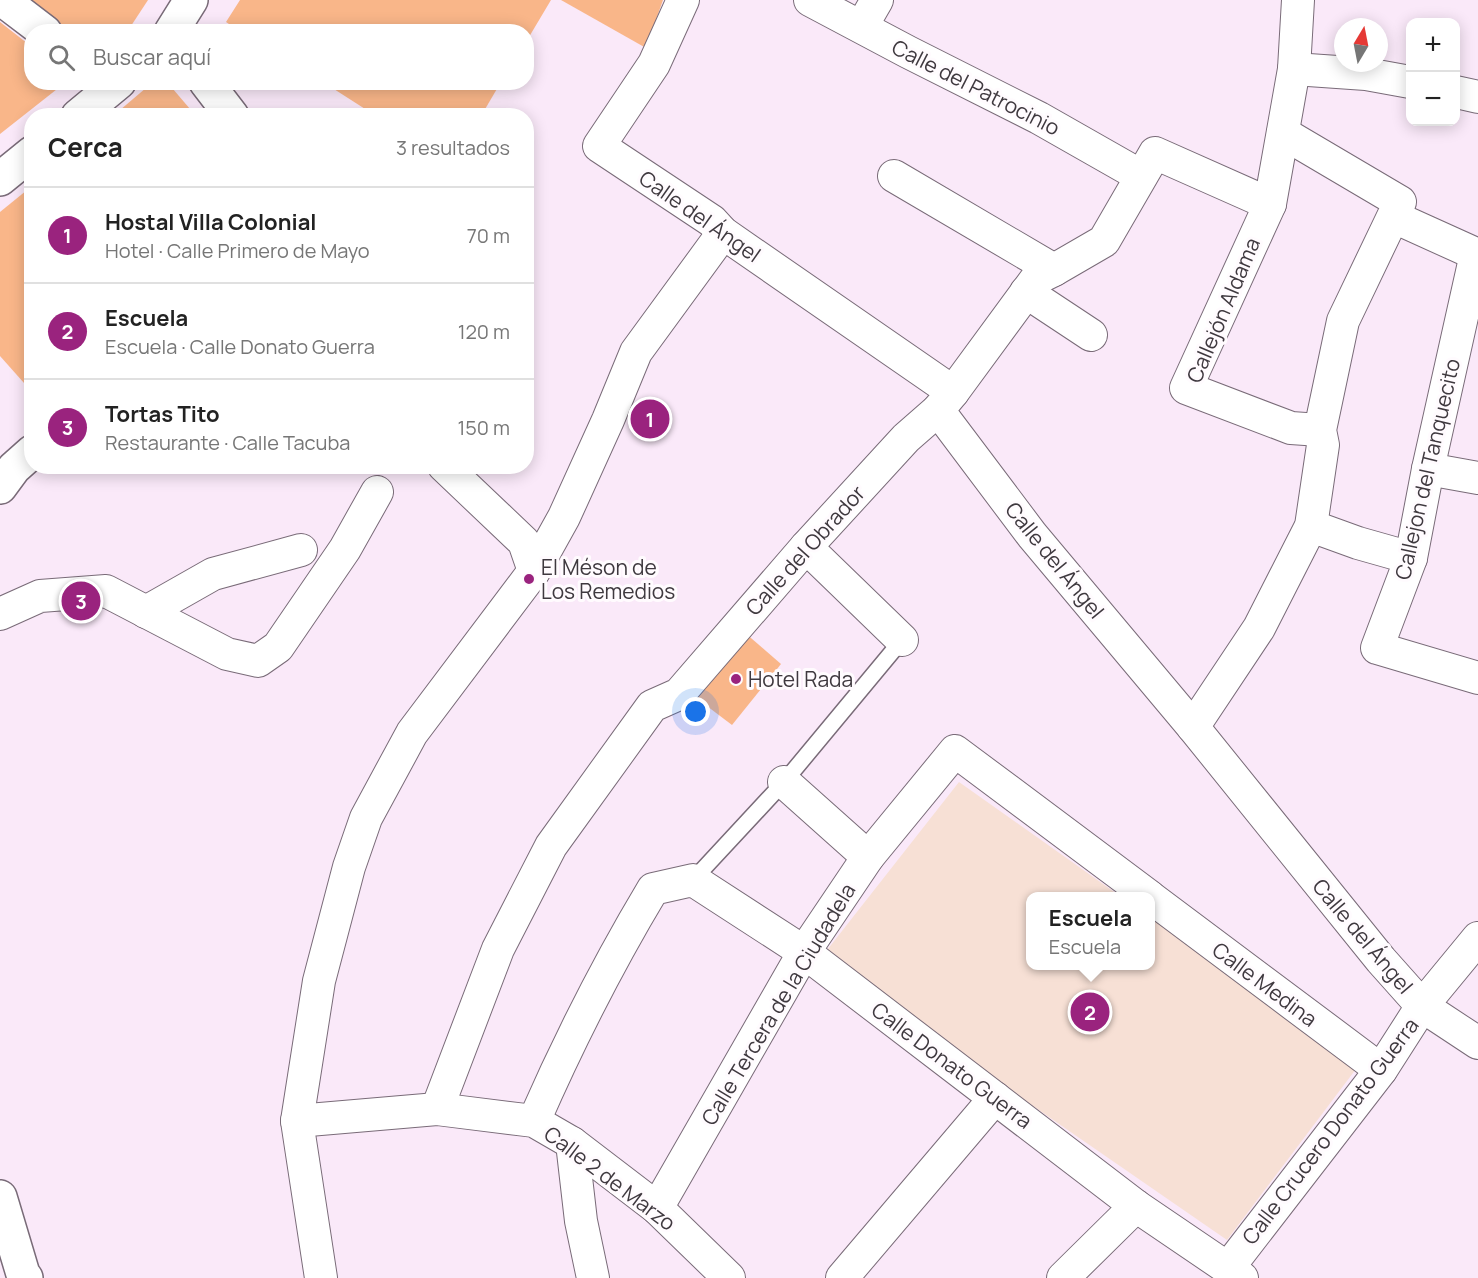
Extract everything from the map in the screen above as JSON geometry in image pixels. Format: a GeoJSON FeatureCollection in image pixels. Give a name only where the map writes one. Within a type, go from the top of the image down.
{"type":"FeatureCollection","features":[{"type":"Feature","properties":{"kind":"street"},"geometry":{"type":"LineString","coordinates":[[3,0],[34,24]]}},
{"type":"Feature","properties":{"kind":"street"},"geometry":{"type":"LineString","coordinates":[[176,24],[191,0]]}},
{"type":"Feature","properties":{"kind":"street","name":"Calle del Ángel"},"geometry":{"type":"LineString","coordinates":[[683,0],[654,64],[599,146],[712,221],[723,233],[946,401],[1032,535],[1193,727],[1381,960],[1422,1006],[1478,1043]]}},
{"type":"Feature","properties":{"kind":"street","name":"Calle del Patrocinio"},"geometry":{"type":"LineString","coordinates":[[810,0],[869,13],[908,52],[1039,118],[1141,176]]}},
{"type":"Feature","properties":{"kind":"street"},"geometry":{"type":"LineString","coordinates":[[1270,204],[1294,69],[1298,0]]}},
{"type":"Feature","properties":{"kind":"street"},"geometry":{"type":"LineString","coordinates":[[1294,69],[1366,74],[1406,81]]}},
{"type":"Feature","properties":{"kind":"street"},"geometry":{"type":"LineString","coordinates":[[87,108],[108,90]]}},
{"type":"Feature","properties":{"kind":"street"},"geometry":{"type":"LineString","coordinates":[[212,90],[226,108]]}},
{"type":"Feature","properties":{"kind":"street"},"geometry":{"type":"LineString","coordinates":[[1460,93],[1478,97]]}},
{"type":"Feature","properties":{"kind":"street"},"geometry":{"type":"LineString","coordinates":[[1193,727],[1259,628],[1311,526],[1323,445],[1320,430],[1343,321],[1400,202],[1284,133]]}},
{"type":"Feature","properties":{"kind":"street","name":"Calle del Obrador"},"geometry":{"type":"LineString","coordinates":[[437,1109],[498,949],[551,846],[652,706],[679,694],[806,547],[906,438],[946,401],[1036,279],[1104,241],[1155,153],[1270,204]]}},
{"type":"Feature","properties":{"kind":"street"},"geometry":{"type":"LineString","coordinates":[[0,179],[24,160]]}},
{"type":"Feature","properties":{"kind":"street"},"geometry":{"type":"LineString","coordinates":[[894,176],[1054,270]]}},
{"type":"Feature","properties":{"kind":"street","name":"Callejón Aldama"},"geometry":{"type":"LineString","coordinates":[[1270,204],[1186,388],[1291,428],[1320,430]]}},
{"type":"Feature","properties":{"kind":"street"},"geometry":{"type":"LineString","coordinates":[[1394,217],[1477,254]]}},
{"type":"Feature","properties":{"kind":"street"},"geometry":{"type":"LineString","coordinates":[[321,1278],[297,1120],[320,981],[350,867],[366,818],[412,733],[534,571],[569,506],[636,352],[723,233]]}},
{"type":"Feature","properties":{"kind":"street","name":"Callejon del Tanquecito"},"geometry":{"type":"LineString","coordinates":[[1477,254],[1428,469],[1411,558],[1377,648],[1478,678]]}},
{"type":"Feature","properties":{"kind":"street"},"geometry":{"type":"LineString","coordinates":[[1026,292],[1091,335]]}},
{"type":"Feature","properties":{"kind":"street"},"geometry":{"type":"LineString","coordinates":[[0,487],[24,459]]}},
{"type":"Feature","properties":{"kind":"street"},"geometry":{"type":"LineString","coordinates":[[1428,469],[1478,478]]}},
{"type":"Feature","properties":{"kind":"street"},"geometry":{"type":"LineString","coordinates":[[452,474],[524,542],[534,571]]}},
{"type":"Feature","properties":{"kind":"street"},"geometry":{"type":"LineString","coordinates":[[0,614],[40,596],[106,591],[227,654],[258,661],[278,647],[345,549],[377,492]]}},
{"type":"Feature","properties":{"kind":"street"},"geometry":{"type":"LineString","coordinates":[[1311,526],[1358,543],[1411,558]]}},
{"type":"Feature","properties":{"kind":"street"},"geometry":{"type":"LineString","coordinates":[[806,547],[902,640]]}},
{"type":"Feature","properties":{"kind":"street"},"geometry":{"type":"LineString","coordinates":[[146,612],[213,574],[301,550]]}},
{"type":"Feature","properties":{"kind":"street","name":"Calle Tercera de la Ciudadela"},"geometry":{"type":"LineString","coordinates":[[657,1208],[804,952],[868,857],[955,751]]}},
{"type":"Feature","properties":{"kind":"street","name":"Calle Medina"},"geometry":{"type":"LineString","coordinates":[[955,751],[1143,892]]}},
{"type":"Feature","properties":{"kind":"street"},"geometry":{"type":"LineString","coordinates":[[784,782],[868,857]]}},
{"type":"Feature","properties":{"kind":"street"},"geometry":{"type":"LineString","coordinates":[[534,1121],[570,1042],[617,949],[653,889],[693,880]]}},
{"type":"Feature","properties":{"kind":"street","name":"Calle Donato Guerra"},"geometry":{"type":"LineString","coordinates":[[693,880],[804,952],[1136,1206],[1235,1273]]}},
{"type":"Feature","properties":{"kind":"street","name":"Calle Medina"},"geometry":{"type":"LineString","coordinates":[[1155,901],[1381,1070]]}},
{"type":"Feature","properties":{"kind":"street","name":"Calle Crucero Donato Guerra"},"geometry":{"type":"LineString","coordinates":[[1235,1273],[1381,1070],[1422,1006],[1478,939]]}},
{"type":"Feature","properties":{"kind":"street"},"geometry":{"type":"LineString","coordinates":[[842,1278],[995,1098]]}},
{"type":"Feature","properties":{"kind":"street","name":"Calle 2 de Marzo"},"geometry":{"type":"LineString","coordinates":[[297,1120],[437,1109],[534,1121],[572,1143],[657,1208],[729,1278]]}},
{"type":"Feature","properties":{"kind":"street"},"geometry":{"type":"LineString","coordinates":[[572,1143],[581,1221],[593,1278]]}},
{"type":"Feature","properties":{"kind":"street"},"geometry":{"type":"LineString","coordinates":[[0,1197],[24,1277]]}},
{"type":"Feature","properties":{"kind":"street"},"geometry":{"type":"LineString","coordinates":[[1063,1278],[1136,1206]]}},
{"type":"Feature","properties":{"kind":"lane"},"geometry":{"type":"LineString","coordinates":[[693,880],[784,782],[902,640]]}},
{"type":"Feature","properties":{"kind":"shaded area"},"geometry":{"type":"Polygon","coordinates":[[[959,782],[1114,892],[1026,892],[1026,970],[1155,970],[1155,921],[1359,1065],[1227,1240],[820,959],[959,782]]]}},
{"type":"Feature","properties":{"kind":"building"},"geometry":{"type":"Polygon","coordinates":[[[26,0],[148,0],[132,24],[57,24],[26,0]]]}},
{"type":"Feature","properties":{"kind":"building"},"geometry":{"type":"Polygon","coordinates":[[[240,0],[551,0],[534,29],[534,24],[229,24],[226,22],[240,0]]]}},
{"type":"Feature","properties":{"kind":"building"},"geometry":{"type":"Polygon","coordinates":[[[561,0],[663,0],[646,48],[561,0]]]}},
{"type":"Feature","properties":{"kind":"building"},"geometry":{"type":"Polygon","coordinates":[[[0,22],[24,41],[24,90],[56,90],[33,108],[24,108],[24,115],[0,134],[0,22]]]}},
{"type":"Feature","properties":{"kind":"building"},"geometry":{"type":"Polygon","coordinates":[[[144,90],[174,90],[189,108],[122,108],[144,90]]]}},
{"type":"Feature","properties":{"kind":"building"},"geometry":{"type":"Polygon","coordinates":[[[335,90],[496,90],[486,108],[364,108],[335,90]]]}},
{"type":"Feature","properties":{"kind":"building"},"geometry":{"type":"Polygon","coordinates":[[[24,192],[24,383],[0,356],[0,212],[24,192]]]}},
{"type":"Feature","properties":{"kind":"building","name":"Hotel Rada"},"geometry":{"type":"Polygon","coordinates":[[[744,632],[781,664],[732,725],[691,694],[744,632]]]}},
{"type":"Feature","properties":{"kind":"place","name":"Hostal Villa Colonial"},"geometry":{"type":"Point","coordinates":[650,419]}},
{"type":"Feature","properties":{"kind":"place","name":"El Méson de Los Remedios"},"geometry":{"type":"Point","coordinates":[529,579]}},
{"type":"Feature","properties":{"kind":"place","name":"Tortas Tito"},"geometry":{"type":"Point","coordinates":[81,601]}},
{"type":"Feature","properties":{"kind":"place","name":"Hotel Rada"},"geometry":{"type":"Point","coordinates":[736,679]}},
{"type":"Feature","properties":{"kind":"place","name":"Escuela"},"geometry":{"type":"Point","coordinates":[1090,1012]}}]}
